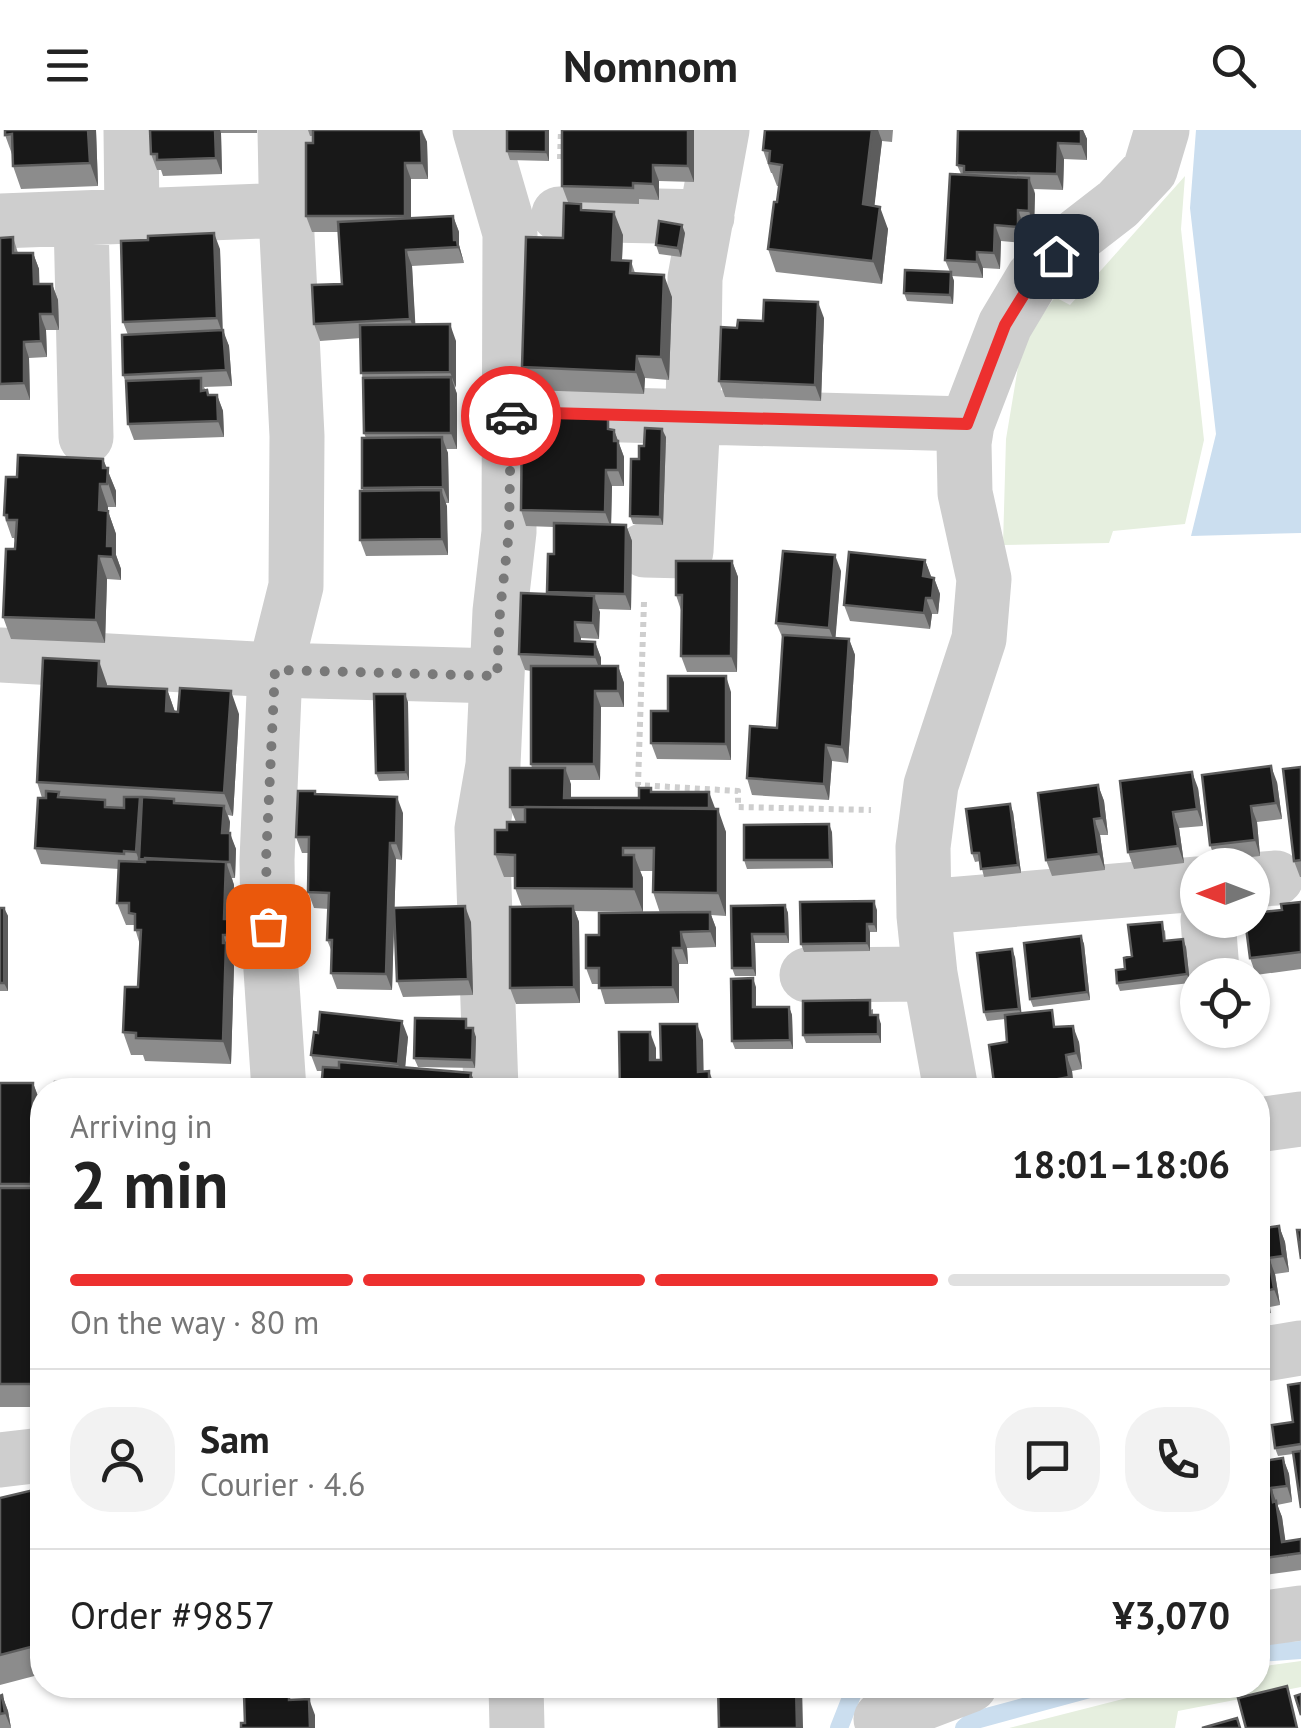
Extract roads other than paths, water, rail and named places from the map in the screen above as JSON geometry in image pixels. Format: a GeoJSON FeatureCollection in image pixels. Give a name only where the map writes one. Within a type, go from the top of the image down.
{"type":"FeatureCollection","features":[{"type":"Feature","properties":{"kind":"street"},"geometry":{"type":"LineString","coordinates":[[86,437],[106,217],[131,130]]}},
{"type":"Feature","properties":{"kind":"street"},"geometry":{"type":"LineString","coordinates":[[278,1078],[266,860],[275,670],[296,586],[297,436],[284,130]]}},
{"type":"Feature","properties":{"kind":"street"},"geometry":{"type":"LineString","coordinates":[[480,130],[510,233],[509,532],[500,611],[492,765],[482,828],[491,1078]]}},
{"type":"Feature","properties":{"kind":"street"},"geometry":{"type":"LineString","coordinates":[[646,550],[686,551],[695,278],[722,130]]}},
{"type":"Feature","properties":{"kind":"street"},"geometry":{"type":"LineString","coordinates":[[949,1078],[930,974],[923,847],[931,786],[980,639],[984,579],[965,493],[967,424],[1005,325],[1034,278],[1078,235],[1118,204],[1150,170],[1162,130]]}},
{"type":"Feature","properties":{"kind":"street"},"geometry":{"type":"LineString","coordinates":[[0,220],[286,210]]}},
{"type":"Feature","properties":{"kind":"street"},"geometry":{"type":"LineString","coordinates":[[560,214],[707,216]]}},
{"type":"Feature","properties":{"kind":"street"},"geometry":{"type":"LineString","coordinates":[[511,412],[967,424]]}},
{"type":"Feature","properties":{"kind":"street"},"geometry":{"type":"LineString","coordinates":[[0,656],[497,676]]}},
{"type":"Feature","properties":{"kind":"street"},"geometry":{"type":"LineString","coordinates":[[924,907],[1180,886]]}},
{"type":"Feature","properties":{"kind":"street"},"geometry":{"type":"LineString","coordinates":[[808,974],[930,974]]}},
{"type":"Feature","properties":{"kind":"street"},"geometry":{"type":"LineString","coordinates":[[1270,1123],[1301,1119]]}},
{"type":"Feature","properties":{"kind":"street"},"geometry":{"type":"LineString","coordinates":[[1270,1352],[1301,1348]]}},
{"type":"Feature","properties":{"kind":"street"},"geometry":{"type":"LineString","coordinates":[[0,1460],[30,1456]]}},
{"type":"Feature","properties":{"kind":"street"},"geometry":{"type":"LineString","coordinates":[[1270,1618],[1301,1613]]}},
{"type":"Feature","properties":{"kind":"street"},"geometry":{"type":"LineString","coordinates":[[516,1698],[517,1728]]}},
{"type":"Feature","properties":{"kind":"street"},"geometry":{"type":"LineString","coordinates":[[884,1711],[927,1698]]}},
{"type":"Feature","properties":{"kind":"water"},"geometry":{"type":"Polygon","coordinates":[[[1196,130],[1301,130],[1301,533],[1191,536],[1216,434],[1190,208],[1196,130]]]}},
{"type":"Feature","properties":{"kind":"waterway"},"geometry":{"type":"LineString","coordinates":[[1270,1652],[1301,1650]]}},
{"type":"Feature","properties":{"kind":"waterway"},"geometry":{"type":"LineString","coordinates":[[839,1728],[851,1698]]}},
{"type":"Feature","properties":{"kind":"waterway"},"geometry":{"type":"LineString","coordinates":[[964,1728],[972,1721],[1056,1698]]}}]}
